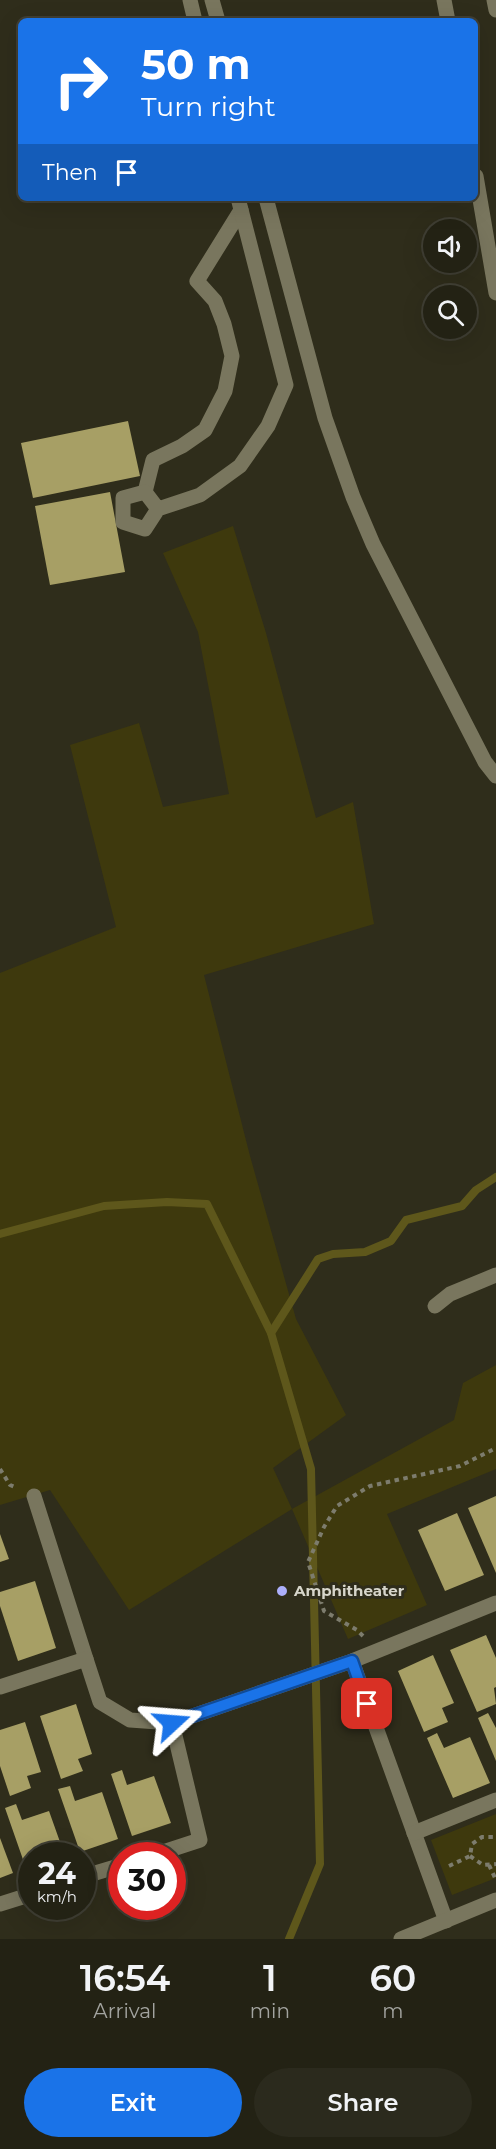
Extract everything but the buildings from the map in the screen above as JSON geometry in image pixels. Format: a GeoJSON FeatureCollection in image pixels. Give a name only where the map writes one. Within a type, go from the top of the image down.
{"type":"FeatureCollection","features":[{"type":"Feature","properties":{"kind":"street"},"geometry":{"type":"LineString","coordinates":[[190,0],[194,18]]}},
{"type":"Feature","properties":{"kind":"street"},"geometry":{"type":"LineString","coordinates":[[212,0],[217,18]]}},
{"type":"Feature","properties":{"kind":"street"},"geometry":{"type":"LineString","coordinates":[[444,0],[447,18]]}},
{"type":"Feature","properties":{"kind":"street"},"geometry":{"type":"LineString","coordinates":[[494,0],[496,10]]}},
{"type":"Feature","properties":{"kind":"street"},"geometry":{"type":"LineString","coordinates":[[478,188],[496,293]]}},
{"type":"Feature","properties":{"kind":"street"},"geometry":{"type":"LineString","coordinates":[[267,201],[325,418],[353,497],[373,544],[485,762],[496,776]]}},
{"type":"Feature","properties":{"kind":"street"},"geometry":{"type":"LineString","coordinates":[[145,492],[153,460],[182,446],[205,430],[225,391],[232,356],[224,324],[215,301],[197,280],[240,204]]}},
{"type":"Feature","properties":{"kind":"street"},"geometry":{"type":"LineString","coordinates":[[145,492],[123,498],[123,522],[145,529],[158,509],[200,495],[240,466],[268,426],[286,385],[240,204]]}},
{"type":"Feature","properties":{"kind":"street"},"geometry":{"type":"LineString","coordinates":[[145,492],[158,509]]}},
{"type":"Feature","properties":{"kind":"street"},"geometry":{"type":"LineString","coordinates":[[435,1306],[450,1294],[496,1275]]}},
{"type":"Feature","properties":{"kind":"street"},"geometry":{"type":"LineString","coordinates":[[34,1496],[100,1702],[130,1720],[172,1723],[352,1661],[496,1603]]}},
{"type":"Feature","properties":{"kind":"street"},"geometry":{"type":"LineString","coordinates":[[0,1687],[86,1659]]}},
{"type":"Feature","properties":{"kind":"street"},"geometry":{"type":"LineString","coordinates":[[352,1661],[446,1921]]}},
{"type":"Feature","properties":{"kind":"street"},"geometry":{"type":"LineString","coordinates":[[172,1723],[200,1840],[186,1845]]}},
{"type":"Feature","properties":{"kind":"street"},"geometry":{"type":"LineString","coordinates":[[414,1833],[496,1800]]}},
{"type":"Feature","properties":{"kind":"street"},"geometry":{"type":"LineString","coordinates":[[0,1904],[18,1898]]}},
{"type":"Feature","properties":{"kind":"street"},"geometry":{"type":"LineString","coordinates":[[401,1939],[496,1900]]}},
{"type":"Feature","properties":{"kind":"path"},"geometry":{"type":"LineString","coordinates":[[377,1650],[357,1630],[324,1611],[308,1562],[324,1527],[337,1506],[370,1486],[460,1466],[496,1448]]}},
{"type":"Feature","properties":{"kind":"path"},"geometry":{"type":"LineString","coordinates":[[470,1856],[472,1844],[482,1837],[496,1839]]}},
{"type":"Feature","properties":{"kind":"path"},"geometry":{"type":"LineString","coordinates":[[429,1875],[470,1856]]}},
{"type":"Feature","properties":{"kind":"path"},"geometry":{"type":"LineString","coordinates":[[470,1856],[483,1865],[496,1864]]}},
{"type":"Feature","properties":{"kind":"path"},"geometry":{"type":"LineString","coordinates":[[489,1865],[496,1880]]}},
{"type":"Feature","properties":{"kind":"shaded area"},"geometry":{"type":"Polygon","coordinates":[[[233,526],[266,633],[316,818],[353,802],[374,924],[204,975],[250,1156],[296,1319],[346,1415],[273,1468],[292,1509],[129,1610],[50,1490],[0,1505],[0,973],[116,927],[70,745],[139,723],[163,807],[229,794],[198,632],[163,553],[233,526]]]}},
{"type":"Feature","properties":{"kind":"shaded area"},"geometry":{"type":"Polygon","coordinates":[[[496,1365],[496,1469],[387,1514],[427,1605],[348,1639],[292,1509],[454,1420],[463,1383],[496,1365]]]}},
{"type":"Feature","properties":{"kind":"shaded area"},"geometry":{"type":"Polygon","coordinates":[[[496,1814],[496,1878],[452,1895],[431,1840],[496,1814]]]}},
{"type":"Feature","properties":{"kind":"waterway"},"geometry":{"type":"LineString","coordinates":[[289,1939],[320,1864],[311,1469],[271,1333],[318,1259],[333,1254],[365,1252],[391,1241],[406,1220],[462,1206],[476,1190],[496,1177]]}},
{"type":"Feature","properties":{"kind":"waterway"},"geometry":{"type":"LineString","coordinates":[[0,1234],[104,1206],[167,1202],[207,1204],[271,1333]]}},
{"type":"Feature","properties":{"kind":"place","name":"Amphitheater"},"geometry":{"type":"Point","coordinates":[282,1591]}},
{"type":"Feature","properties":{"kind":"route"},"geometry":{"type":"LineString","coordinates":[[172,1723],[352,1661],[367,1704]]}}]}
